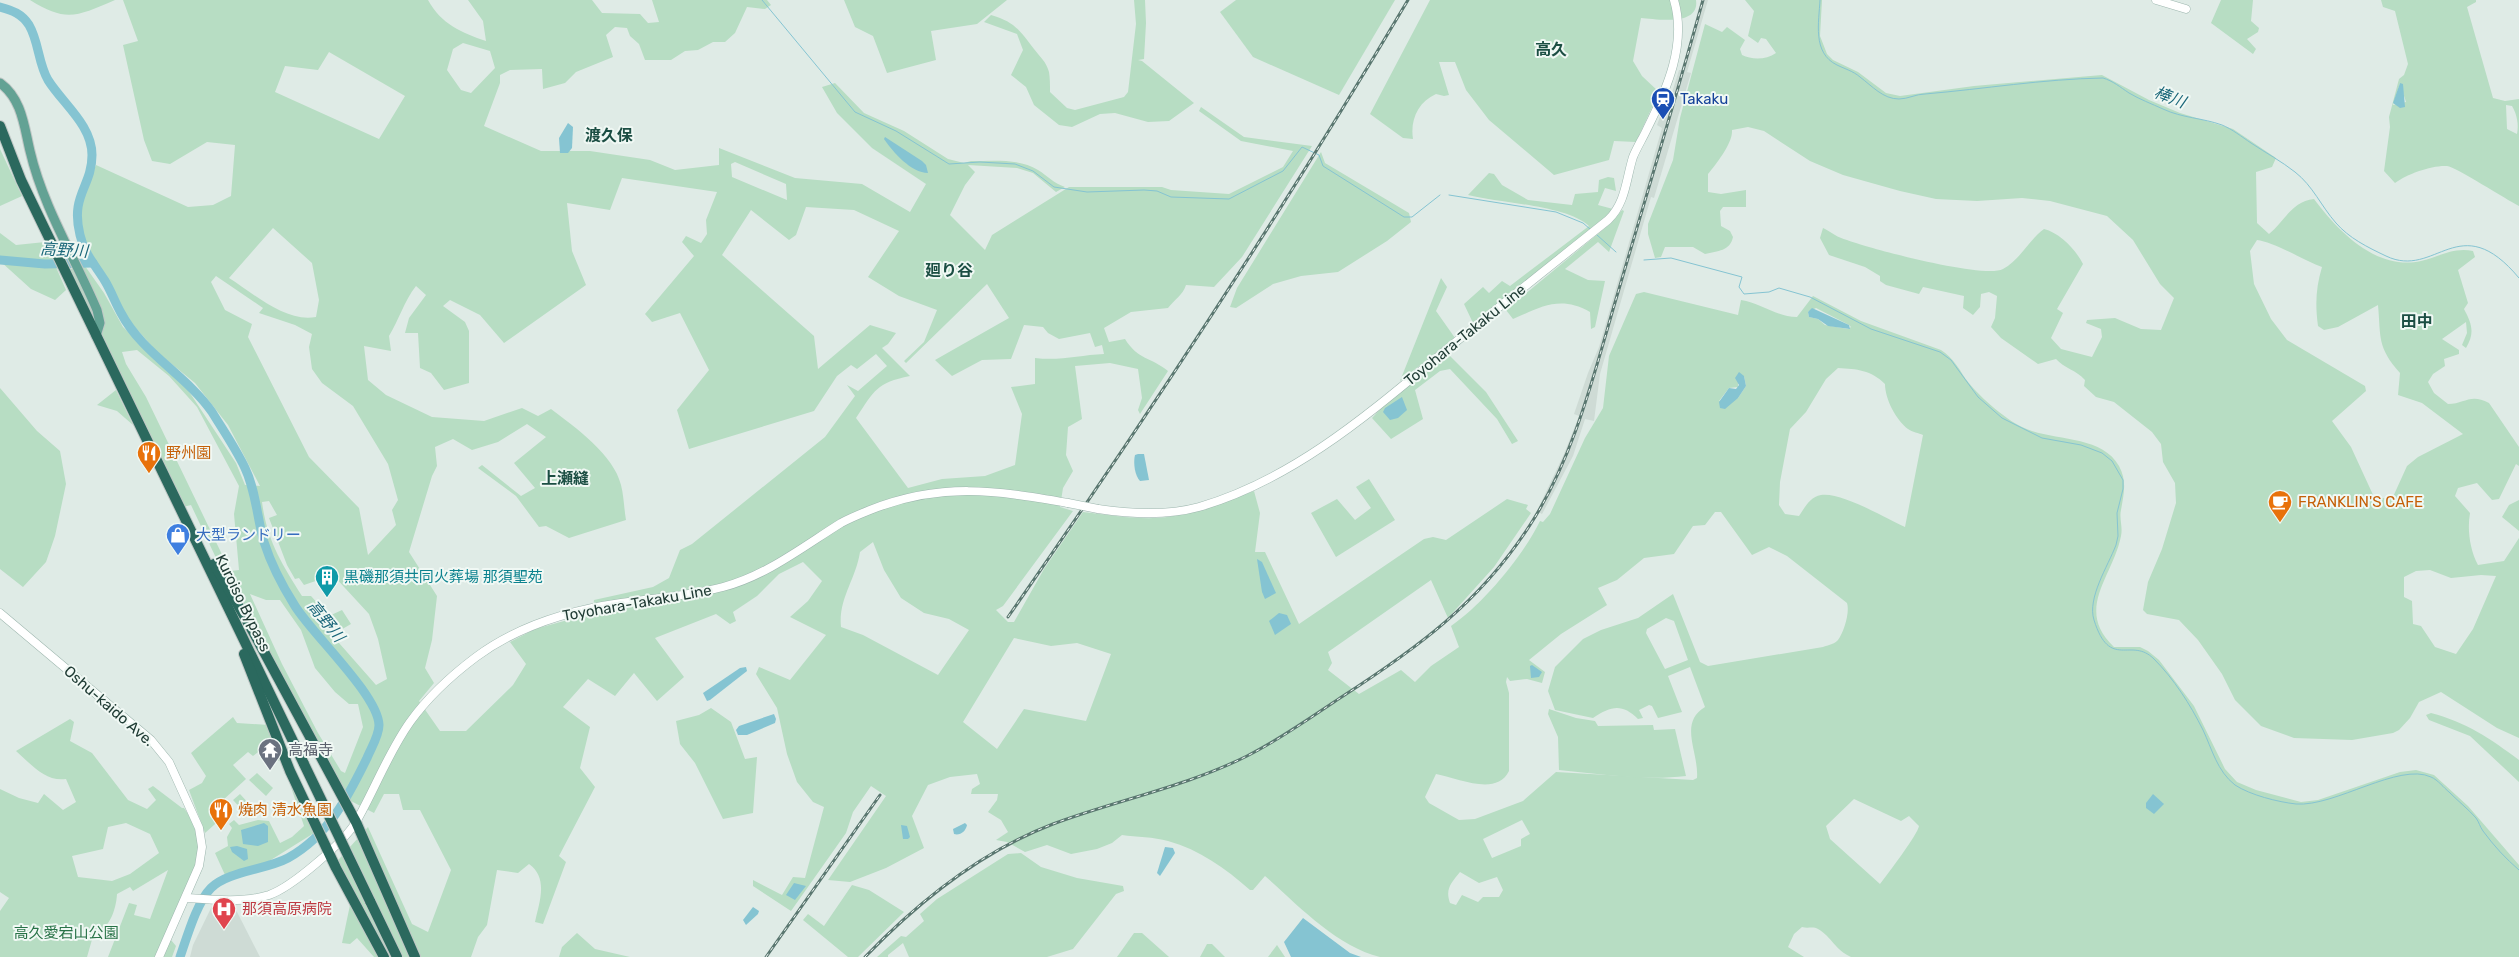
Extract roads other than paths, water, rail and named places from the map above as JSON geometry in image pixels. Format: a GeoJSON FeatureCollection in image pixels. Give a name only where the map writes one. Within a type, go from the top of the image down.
{"type":"FeatureCollection","features":[{"type":"Feature","properties":{"kind":"highway","name":"Kuroiso Bypass"},"geometry":{"type":"LineString","coordinates":[[0,126],[15,166],[96,336],[398,957]]}},
{"type":"Feature","properties":{"kind":"highway"},"geometry":{"type":"LineString","coordinates":[[169,488],[175,508],[217,594],[264,704],[290,772],[329,854],[384,957]]}},
{"type":"Feature","properties":{"kind":"highway"},"geometry":{"type":"LineString","coordinates":[[188,526],[204,548],[250,626],[356,822],[415,957]]}},
{"type":"Feature","properties":{"kind":"main road","name":"Toyohara-Takaku Line"},"geometry":{"type":"LineString","coordinates":[[187,898],[238,899],[270,894],[329,854],[356,822],[385,762],[411,721],[428,701],[476,657],[494,645],[526,629],[589,609],[694,593],[748,580],[845,520],[897,501],[937,492],[981,490],[1098,509],[1159,514],[1198,507],[1259,483],[1306,458],[1368,414],[1608,220],[1619,208],[1634,156],[1658,105],[1675,56],[1680,28],[1674,0]]}},
{"type":"Feature","properties":{"kind":"main road"},"geometry":{"type":"LineString","coordinates":[[2156,0],[2186,9]]}},
{"type":"Feature","properties":{"kind":"main road"},"geometry":{"type":"LineString","coordinates":[[0,83],[10,92],[20,107],[37,177],[99,318],[96,336]]}},
{"type":"Feature","properties":{"kind":"main road"},"geometry":{"type":"LineString","coordinates":[[0,136],[15,166]]}},
{"type":"Feature","properties":{"kind":"main road","name":"Oshu-kaido Ave."},"geometry":{"type":"LineString","coordinates":[[0,613],[151,740],[169,762],[199,828],[202,839],[200,866],[159,957]]}},
{"type":"Feature","properties":{"kind":"water"},"geometry":{"type":"Polygon","coordinates":[[[2400,83],[2403,84],[2405,107],[2400,108],[2393,103],[2400,83]]]}},
{"type":"Feature","properties":{"kind":"water"},"geometry":{"type":"Polygon","coordinates":[[[568,123],[573,127],[572,148],[568,153],[560,153],[559,138],[568,123]]]}},
{"type":"Feature","properties":{"kind":"water"},"geometry":{"type":"Polygon","coordinates":[[[885,137],[922,161],[926,165],[928,173],[915,170],[903,161],[884,139],[885,137]]]}},
{"type":"Feature","properties":{"kind":"water"},"geometry":{"type":"Polygon","coordinates":[[[1812,308],[1849,325],[1850,329],[1828,326],[1818,319],[1809,317],[1808,312],[1812,308]]]}},
{"type":"Feature","properties":{"kind":"water"},"geometry":{"type":"Polygon","coordinates":[[[1739,372],[1744,376],[1746,386],[1738,398],[1725,409],[1720,408],[1719,402],[1729,388],[1736,389],[1739,385],[1735,378],[1739,372]]]}},
{"type":"Feature","properties":{"kind":"water"},"geometry":{"type":"Polygon","coordinates":[[[1402,397],[1407,410],[1398,418],[1390,420],[1383,412],[1385,408],[1402,397]]]}},
{"type":"Feature","properties":{"kind":"water"},"geometry":{"type":"Polygon","coordinates":[[[1144,454],[1149,480],[1140,481],[1137,476],[1134,462],[1135,455],[1144,454]]]}},
{"type":"Feature","properties":{"kind":"water"},"geometry":{"type":"Polygon","coordinates":[[[1257,559],[1262,562],[1276,593],[1265,599],[1262,592],[1257,559]]]}},
{"type":"Feature","properties":{"kind":"water"},"geometry":{"type":"Polygon","coordinates":[[[1279,613],[1287,615],[1291,624],[1275,635],[1269,621],[1279,613]]]}},
{"type":"Feature","properties":{"kind":"water"},"geometry":{"type":"Polygon","coordinates":[[[1532,665],[1542,672],[1539,677],[1531,678],[1530,666],[1532,665]]]}},
{"type":"Feature","properties":{"kind":"water"},"geometry":{"type":"Polygon","coordinates":[[[746,667],[747,671],[707,701],[703,693],[740,668],[746,667]]]}},
{"type":"Feature","properties":{"kind":"water"},"geometry":{"type":"Polygon","coordinates":[[[774,714],[775,723],[747,735],[738,735],[736,730],[739,726],[774,714]]]}},
{"type":"Feature","properties":{"kind":"water"},"geometry":{"type":"Polygon","coordinates":[[[2153,794],[2164,804],[2154,814],[2146,808],[2146,803],[2153,794]]]}},
{"type":"Feature","properties":{"kind":"water"},"geometry":{"type":"Polygon","coordinates":[[[264,823],[268,826],[268,842],[258,846],[243,844],[241,830],[264,823]]]}},
{"type":"Feature","properties":{"kind":"water"},"geometry":{"type":"Polygon","coordinates":[[[965,823],[967,825],[964,831],[960,834],[954,834],[953,829],[965,823]]]}},
{"type":"Feature","properties":{"kind":"water"},"geometry":{"type":"Polygon","coordinates":[[[901,825],[907,826],[910,837],[908,839],[903,839],[901,825]]]}},
{"type":"Feature","properties":{"kind":"water"},"geometry":{"type":"Polygon","coordinates":[[[237,846],[247,849],[248,859],[244,861],[232,852],[230,847],[237,846]]]}},
{"type":"Feature","properties":{"kind":"water"},"geometry":{"type":"Polygon","coordinates":[[[1165,847],[1173,848],[1175,853],[1160,876],[1157,873],[1165,847]]]}},
{"type":"Feature","properties":{"kind":"water"},"geometry":{"type":"Polygon","coordinates":[[[794,883],[806,886],[795,900],[786,895],[794,883]]]}},
{"type":"Feature","properties":{"kind":"water"},"geometry":{"type":"Polygon","coordinates":[[[753,907],[759,911],[758,914],[746,925],[743,920],[753,907]]]}},
{"type":"Feature","properties":{"kind":"water"},"geometry":{"type":"Polygon","coordinates":[[[1303,918],[1350,953],[1361,957],[1291,957],[1284,942],[1303,918]]]}},
{"type":"Feature","properties":{"kind":"waterway"},"geometry":{"type":"LineString","coordinates":[[762,0],[855,112],[896,131],[949,164],[980,162],[1015,164],[1033,171],[1054,187],[1087,192],[1144,190],[1157,191],[1171,197],[1229,199],[1283,171],[1302,147],[1319,155],[1323,166],[1404,217],[1412,217],[1440,195]]}},
{"type":"Feature","properties":{"kind":"waterway","name":"棒川"},"geometry":{"type":"LineString","coordinates":[[1820,0],[1818,27],[1820,45],[1824,53],[1829,60],[1855,73],[1888,97],[1902,99],[1922,94],[2036,82],[2103,78],[2113,82],[2129,93],[2170,112],[2222,125],[2233,131],[2295,172],[2307,183],[2341,228],[2359,242],[2379,253],[2404,261],[2419,259],[2464,246],[2480,248],[2498,257],[2519,278]]}},
{"type":"Feature","properties":{"kind":"waterway","name":"高野川"},"geometry":{"type":"LineString","coordinates":[[0,7],[16,13],[29,25],[48,80],[76,115],[91,144],[91,166],[79,201],[78,210],[80,235],[87,253],[105,281],[121,313],[140,340],[190,387],[212,412],[249,477],[264,542],[282,583],[295,606],[368,698],[376,712],[379,725],[378,733],[352,787],[326,827],[315,839],[288,858],[237,874],[218,882],[211,888],[201,902],[180,957]]}},
{"type":"Feature","properties":{"kind":"waterway"},"geometry":{"type":"LineString","coordinates":[[1449,195],[1556,212],[1583,223],[1590,229]]}},
{"type":"Feature","properties":{"kind":"waterway"},"geometry":{"type":"LineString","coordinates":[[1597,235],[1616,252]]}},
{"type":"Feature","properties":{"kind":"waterway"},"geometry":{"type":"LineString","coordinates":[[1644,260],[1671,258],[1742,277],[1739,287],[1744,294],[1769,292],[1779,288],[1810,297],[1871,329],[1940,352],[1951,360],[1978,397],[2002,418],[2042,438],[2081,445],[2102,453],[2112,461],[2123,480],[2123,489],[2117,513],[2118,536],[2093,602],[2094,620],[2100,635],[2107,644],[2114,649],[2137,650],[2145,653],[2154,659],[2168,675],[2193,711],[2219,766],[2229,779],[2241,789],[2256,795],[2296,804],[2329,799],[2402,775],[2418,774],[2431,777],[2473,815],[2491,842],[2519,870]]}},
{"type":"Feature","properties":{"kind":"waterway","name":"高野川"},"geometry":{"type":"LineString","coordinates":[[0,260],[45,264],[93,263]]}},
{"type":"Feature","properties":{"kind":"railway"},"geometry":{"type":"LineString","coordinates":[[1008,617],[1214,312],[1361,79],[1408,0]]}},
{"type":"Feature","properties":{"kind":"railway"},"geometry":{"type":"LineString","coordinates":[[865,957],[907,917],[952,880],[1000,849],[1026,835],[1053,824],[1200,776],[1247,756],[1283,736],[1368,680],[1420,642],[1468,601],[1490,578],[1511,553],[1530,525],[1546,498],[1572,440],[1592,380],[1703,0]]}},
{"type":"Feature","properties":{"kind":"railway"},"geometry":{"type":"LineString","coordinates":[[766,957],[880,795]]}},
{"type":"Feature","properties":{"kind":"place","name":"Takaku"},"geometry":{"type":"Point","coordinates":[1663,120]}},
{"type":"Feature","properties":{"kind":"place","name":"野州園"},"geometry":{"type":"Point","coordinates":[149,474]}},
{"type":"Feature","properties":{"kind":"place","name":"FRANKLIN'S CAFE"},"geometry":{"type":"Point","coordinates":[2280,523]}},
{"type":"Feature","properties":{"kind":"place","name":"大型ランドリー"},"geometry":{"type":"Point","coordinates":[178,556]}},
{"type":"Feature","properties":{"kind":"place","name":"黒磯那須共同火葬場 那須聖苑"},"geometry":{"type":"Point","coordinates":[327,598]}},
{"type":"Feature","properties":{"kind":"place","name":"高福寺"},"geometry":{"type":"Point","coordinates":[270,771]}},
{"type":"Feature","properties":{"kind":"place","name":"焼肉 清水魚園"},"geometry":{"type":"Point","coordinates":[221,831]}},
{"type":"Feature","properties":{"kind":"place","name":"那須高原病院"},"geometry":{"type":"Point","coordinates":[224,930]}},
{"type":"Feature","properties":{"kind":"district","name":"高久"},"geometry":{"type":"Point","coordinates":[1551,49]}},
{"type":"Feature","properties":{"kind":"district","name":"渡久保"},"geometry":{"type":"Point","coordinates":[609,135]}},
{"type":"Feature","properties":{"kind":"district","name":"廻り谷"},"geometry":{"type":"Point","coordinates":[949,270]}},
{"type":"Feature","properties":{"kind":"district","name":"田中"},"geometry":{"type":"Point","coordinates":[2417,321]}},
{"type":"Feature","properties":{"kind":"district","name":"上瀬縫"},"geometry":{"type":"Point","coordinates":[565,478]}},
{"type":"Feature","properties":{"kind":"park label","name":"高久愛宕山公園"},"geometry":{"type":"Point","coordinates":[66,933]}}]}
